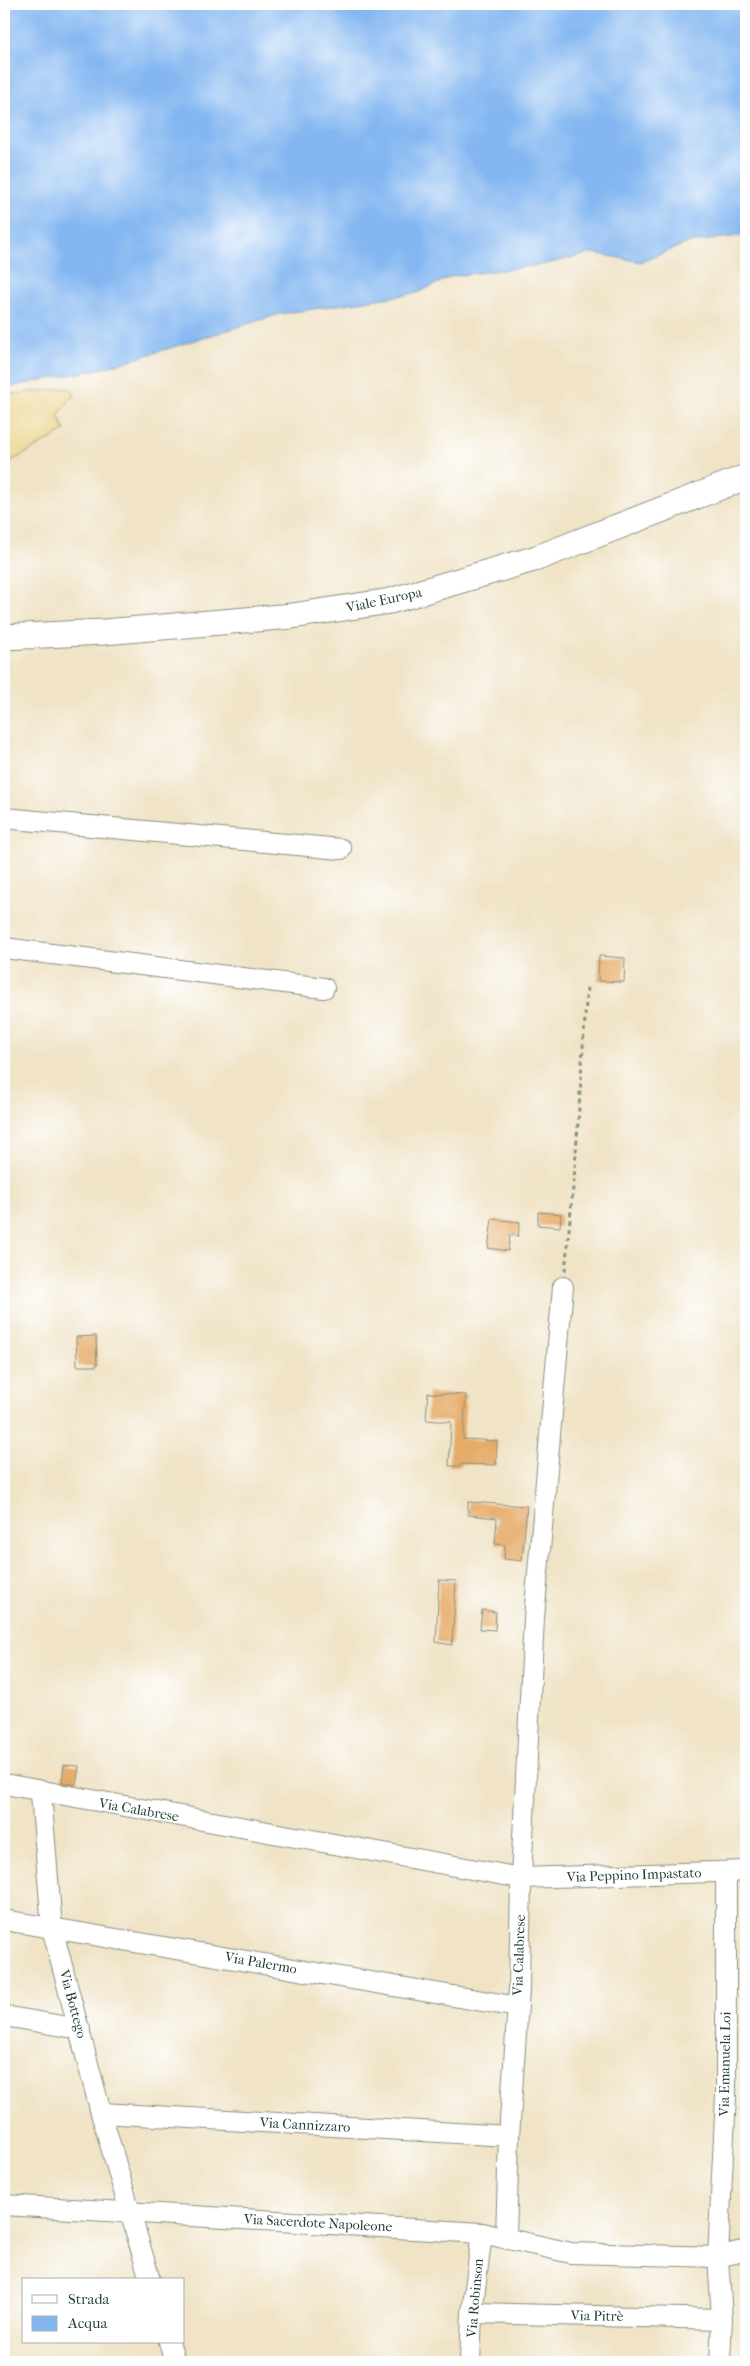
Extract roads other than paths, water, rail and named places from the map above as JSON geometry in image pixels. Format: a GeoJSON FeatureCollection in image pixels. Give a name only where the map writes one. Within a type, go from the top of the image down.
{"type":"FeatureCollection","features":[{"type":"Feature","properties":{"kind":"street","name":"Viale Europa"},"geometry":{"type":"LineString","coordinates":[[4,637],[254,619],[390,601],[537,558],[746,477]]}},
{"type":"Feature","properties":{"kind":"street"},"geometry":{"type":"LineString","coordinates":[[4,818],[341,849]]}},
{"type":"Feature","properties":{"kind":"street"},"geometry":{"type":"LineString","coordinates":[[4,948],[324,988]]}},
{"type":"Feature","properties":{"kind":"street"},"geometry":{"type":"LineString","coordinates":[[521,1878],[534,1618],[563,1287]]}},
{"type":"Feature","properties":{"kind":"street","name":"Via Calabrese"},"geometry":{"type":"LineString","coordinates":[[4,1784],[40,1793],[521,1878],[518,2007],[509,2136],[506,2237]]}},
{"type":"Feature","properties":{"kind":"street","name":"Via Bottego"},"geometry":{"type":"LineString","coordinates":[[40,1793],[52,1928],[101,2113],[149,2278]]}},
{"type":"Feature","properties":{"kind":"street","name":"Via Peppino Impastato"},"geometry":{"type":"LineString","coordinates":[[521,1878],[746,1871]]}},
{"type":"Feature","properties":{"kind":"street","name":"Via Emanuela Loi"},"geometry":{"type":"LineString","coordinates":[[718,2257],[726,2095],[726,1872]]}},
{"type":"Feature","properties":{"kind":"street","name":"Via Palermo"},"geometry":{"type":"LineString","coordinates":[[4,1920],[518,2007]]}},
{"type":"Feature","properties":{"kind":"street"},"geometry":{"type":"LineString","coordinates":[[4,2016],[80,2029]]}},
{"type":"Feature","properties":{"kind":"street","name":"Via Cannizzaro"},"geometry":{"type":"LineString","coordinates":[[101,2113],[509,2136]]}},
{"type":"Feature","properties":{"kind":"street","name":"Via Sacerdote Napoleone"},"geometry":{"type":"LineString","coordinates":[[4,2205],[482,2233],[506,2237]]}},
{"type":"Feature","properties":{"kind":"street","name":"Via Robinson"},"geometry":{"type":"LineString","coordinates":[[470,2362],[472,2313],[482,2233]]}},
{"type":"Feature","properties":{"kind":"street"},"geometry":{"type":"LineString","coordinates":[[506,2237],[570,2253],[718,2257],[746,2250]]}},
{"type":"Feature","properties":{"kind":"street"},"geometry":{"type":"LineString","coordinates":[[718,2257],[722,2318],[720,2362]]}},
{"type":"Feature","properties":{"kind":"street","name":"Via Pitrè"},"geometry":{"type":"LineString","coordinates":[[472,2313],[722,2318]]}},
{"type":"Feature","properties":{"kind":"street"},"geometry":{"type":"LineString","coordinates":[[170,2344],[175,2362]]}},
{"type":"Feature","properties":{"kind":"water"},"geometry":{"type":"Polygon","coordinates":[[[4,4],[746,4],[746,235],[688,243],[641,262],[593,253],[541,265],[453,276],[417,293],[280,314],[108,367],[4,388],[4,4]]]}}]}
